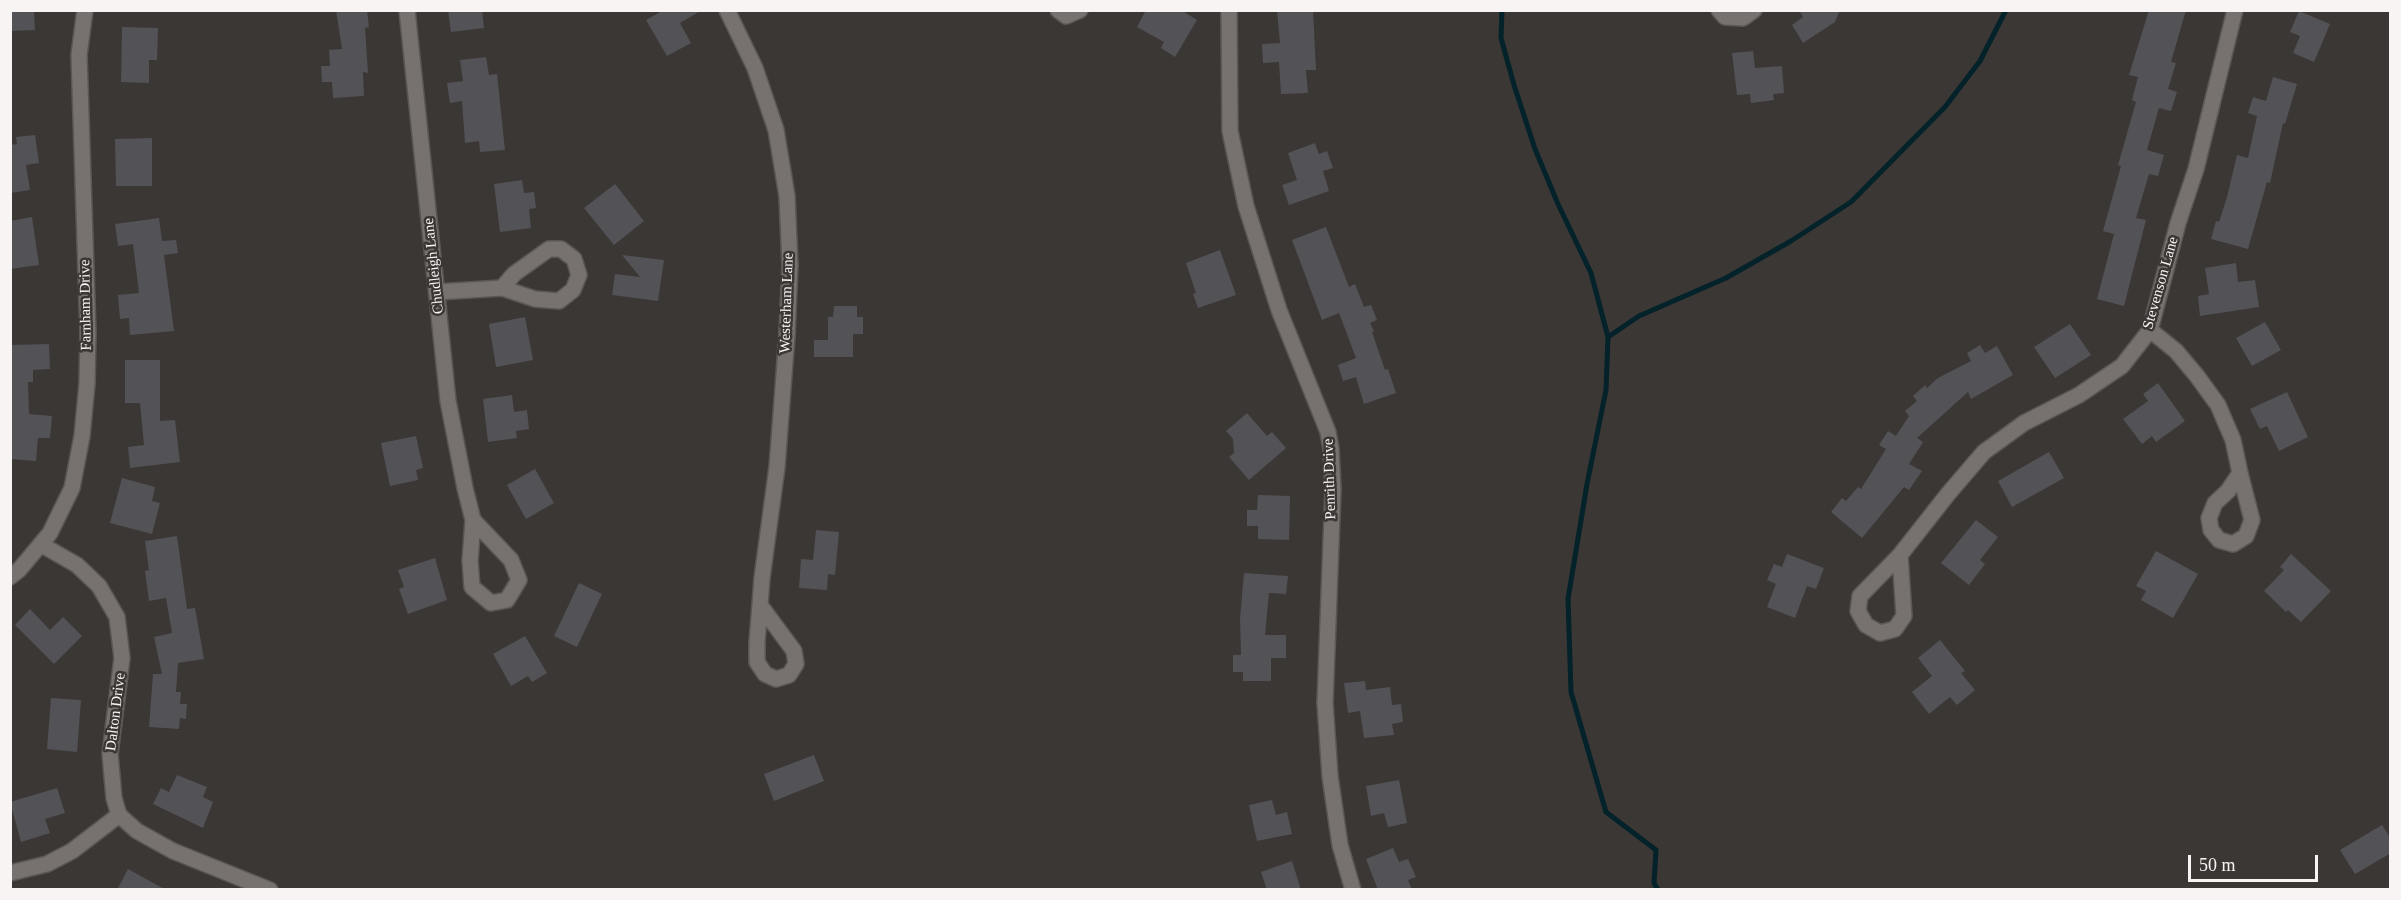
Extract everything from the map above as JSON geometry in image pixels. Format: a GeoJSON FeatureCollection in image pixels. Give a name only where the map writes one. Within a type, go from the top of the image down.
{"type":"FeatureCollection","features":[{"type":"Feature","properties":{"kind":"street","name":"Farnham Drive"},"geometry":{"type":"LineString","coordinates":[[10,577],[51,533],[72,488],[82,436],[87,384],[88,333],[79,55],[85,10]]}},
{"type":"Feature","properties":{"kind":"street","name":"Chudleigh Lane"},"geometry":{"type":"LineString","coordinates":[[407,10],[448,401],[473,520],[470,561],[472,587],[491,603],[507,600],[519,580],[511,560],[473,520]]}},
{"type":"Feature","properties":{"kind":"street","name":"Westerham Lane"},"geometry":{"type":"LineString","coordinates":[[727,10],[755,68],[776,130],[787,196],[790,265],[787,334],[777,467],[760,605]]}},
{"type":"Feature","properties":{"kind":"street"},"geometry":{"type":"LineString","coordinates":[[1058,10],[1066,16],[1080,10]]}},
{"type":"Feature","properties":{"kind":"street","name":"Penrith Drive"},"geometry":{"type":"LineString","coordinates":[[1229,10],[1230,131],[1246,206],[1279,310],[1318,404],[1331,448],[1333,489],[1325,703],[1330,776],[1340,845],[1353,890]]}},
{"type":"Feature","properties":{"kind":"street"},"geometry":{"type":"LineString","coordinates":[[1719,10],[1725,17],[1743,18],[1754,10]]}},
{"type":"Feature","properties":{"kind":"street","name":"Stevenson Lane"},"geometry":{"type":"LineString","coordinates":[[1900,555],[1904,616],[1895,629],[1880,633],[1866,625],[1858,611],[1860,596],[1900,555],[1984,452],[2024,423],[2079,395],[2122,366],[2150,330],[2178,223],[2196,169],[2235,10]]}},
{"type":"Feature","properties":{"kind":"street"},"geometry":{"type":"LineString","coordinates":[[437,292],[502,288],[535,299],[559,301],[573,290],[579,275],[574,260],[561,249],[549,249],[514,274],[502,288]]}},
{"type":"Feature","properties":{"kind":"street"},"geometry":{"type":"LineString","coordinates":[[2150,330],[2176,351],[2218,405],[2233,440],[2240,473]]}},
{"type":"Feature","properties":{"kind":"street","name":"Dalton Drive"},"geometry":{"type":"LineString","coordinates":[[42,545],[77,566],[99,586],[117,617],[122,658],[110,754],[114,798],[119,815]]}},
{"type":"Feature","properties":{"kind":"street"},"geometry":{"type":"LineString","coordinates":[[10,873],[47,864],[72,851],[119,815],[137,831],[173,851],[270,890]]}},
{"type":"Feature","properties":{"kind":"building"},"geometry":{"type":"Polygon","coordinates":[[[10,10],[34,10],[35,30],[10,31],[10,10]]]}},
{"type":"Feature","properties":{"kind":"building"},"geometry":{"type":"Polygon","coordinates":[[[336,10],[367,10],[369,27],[365,28],[368,73],[363,72],[364,96],[333,98],[332,82],[322,82],[321,66],[330,66],[329,50],[342,49],[336,10]]]}},
{"type":"Feature","properties":{"kind":"building"},"geometry":{"type":"Polygon","coordinates":[[[448,10],[482,10],[484,28],[451,32],[448,10]]]}},
{"type":"Feature","properties":{"kind":"building"},"geometry":{"type":"Polygon","coordinates":[[[664,10],[702,10],[680,23],[691,43],[667,56],[646,20],[664,10]]]}},
{"type":"Feature","properties":{"kind":"building"},"geometry":{"type":"Polygon","coordinates":[[[1146,10],[1181,10],[1197,20],[1175,57],[1161,48],[1164,42],[1137,27],[1146,10]]]}},
{"type":"Feature","properties":{"kind":"building"},"geometry":{"type":"Polygon","coordinates":[[[1277,10],[1313,10],[1316,70],[1306,70],[1308,93],[1281,94],[1279,62],[1263,63],[1262,44],[1280,43],[1277,10]]]}},
{"type":"Feature","properties":{"kind":"building"},"geometry":{"type":"Polygon","coordinates":[[[1799,10],[1840,10],[1835,22],[1803,43],[1792,25],[1803,17],[1799,10]]]}},
{"type":"Feature","properties":{"kind":"building"},"geometry":{"type":"Polygon","coordinates":[[[2149,10],[2186,10],[2171,62],[2176,63],[2168,89],[2177,92],[2171,111],[2159,108],[2147,150],[2164,155],[2158,176],[2149,174],[2136,218],[2146,220],[2124,306],[2097,299],[2114,234],[2103,231],[2121,166],[2118,165],[2136,102],[2132,100],[2138,77],[2129,75],[2149,10]]]}},
{"type":"Feature","properties":{"kind":"building"},"geometry":{"type":"Polygon","coordinates":[[[2299,11],[2330,24],[2314,62],[2293,53],[2300,36],[2290,32],[2299,11]]]}},
{"type":"Feature","properties":{"kind":"building"},"geometry":{"type":"Polygon","coordinates":[[[122,27],[158,28],[157,60],[149,60],[149,83],[121,82],[122,27]]]}},
{"type":"Feature","properties":{"kind":"building"},"geometry":{"type":"Polygon","coordinates":[[[1753,51],[1755,68],[1782,66],[1784,93],[1773,94],[1774,100],[1751,103],[1750,94],[1737,95],[1732,53],[1753,51]]]}},
{"type":"Feature","properties":{"kind":"building"},"geometry":{"type":"Polygon","coordinates":[[[486,57],[489,75],[497,74],[505,150],[480,152],[479,141],[465,143],[462,101],[450,103],[447,83],[463,81],[460,60],[486,57]]]}},
{"type":"Feature","properties":{"kind":"building"},"geometry":{"type":"Polygon","coordinates":[[[2273,77],[2297,84],[2285,124],[2283,123],[2270,183],[2267,182],[2248,249],[2211,239],[2227,197],[2237,155],[2248,158],[2257,116],[2248,113],[2253,97],[2266,101],[2273,77]]]}},
{"type":"Feature","properties":{"kind":"building"},"geometry":{"type":"Polygon","coordinates":[[[35,135],[39,163],[26,165],[30,190],[10,193],[10,145],[17,144],[16,137],[35,135]]]}},
{"type":"Feature","properties":{"kind":"building"},"geometry":{"type":"Polygon","coordinates":[[[152,138],[152,186],[116,186],[115,139],[152,138]]]}},
{"type":"Feature","properties":{"kind":"building"},"geometry":{"type":"Polygon","coordinates":[[[1315,143],[1319,154],[1327,151],[1333,168],[1323,171],[1329,191],[1289,205],[1282,185],[1297,180],[1288,153],[1315,143]]]}},
{"type":"Feature","properties":{"kind":"building"},"geometry":{"type":"Polygon","coordinates":[[[522,180],[524,193],[534,192],[536,208],[529,209],[531,228],[500,232],[494,184],[522,180]]]}},
{"type":"Feature","properties":{"kind":"building"},"geometry":{"type":"Polygon","coordinates":[[[615,184],[644,221],[614,245],[584,208],[615,184]]]}},
{"type":"Feature","properties":{"kind":"building"},"geometry":{"type":"Polygon","coordinates":[[[32,217],[39,265],[10,269],[10,221],[32,217]]]}},
{"type":"Feature","properties":{"kind":"building"},"geometry":{"type":"Polygon","coordinates":[[[159,218],[162,241],[176,240],[178,253],[164,255],[174,331],[130,335],[129,318],[120,319],[118,295],[139,293],[133,244],[118,246],[115,224],[159,218]]]}},
{"type":"Feature","properties":{"kind":"building"},"geometry":{"type":"Polygon","coordinates":[[[1326,227],[1349,287],[1355,284],[1364,307],[1371,305],[1377,320],[1370,323],[1374,331],[1372,332],[1385,370],[1388,369],[1396,393],[1364,404],[1356,377],[1343,381],[1338,365],[1356,358],[1339,313],[1322,320],[1292,240],[1326,227]]]}},
{"type":"Feature","properties":{"kind":"building"},"geometry":{"type":"Polygon","coordinates":[[[1220,250],[1236,295],[1198,308],[1193,294],[1196,293],[1186,263],[1220,250]]]}},
{"type":"Feature","properties":{"kind":"building"},"geometry":{"type":"Polygon","coordinates":[[[622,255],[664,260],[658,301],[612,295],[615,274],[640,277],[622,255]]]}},
{"type":"Feature","properties":{"kind":"building"},"geometry":{"type":"Polygon","coordinates":[[[2236,263],[2238,282],[2255,280],[2259,307],[2200,316],[2198,296],[2209,294],[2205,268],[2236,263]]]}},
{"type":"Feature","properties":{"kind":"building"},"geometry":{"type":"Polygon","coordinates":[[[834,306],[857,306],[857,317],[863,317],[863,334],[853,334],[853,357],[814,357],[814,340],[828,340],[828,317],[833,317],[834,306]]]}},
{"type":"Feature","properties":{"kind":"building"},"geometry":{"type":"Polygon","coordinates":[[[525,317],[533,360],[496,367],[489,324],[525,317]]]}},
{"type":"Feature","properties":{"kind":"building"},"geometry":{"type":"Polygon","coordinates":[[[2265,322],[2281,350],[2252,366],[2236,338],[2265,322]]]}},
{"type":"Feature","properties":{"kind":"building"},"geometry":{"type":"Polygon","coordinates":[[[2070,324],[2091,355],[2055,378],[2034,347],[2070,324]]]}},
{"type":"Feature","properties":{"kind":"building"},"geometry":{"type":"Polygon","coordinates":[[[49,344],[50,369],[33,370],[33,382],[28,382],[29,414],[52,416],[50,438],[38,438],[36,461],[10,459],[10,345],[49,344]]]}},
{"type":"Feature","properties":{"kind":"building"},"geometry":{"type":"Polygon","coordinates":[[[1980,345],[1985,353],[1997,346],[2013,375],[1971,399],[1968,392],[1917,438],[1923,442],[1909,464],[1922,471],[1909,490],[1904,487],[1862,538],[1831,512],[1842,498],[1846,501],[1858,487],[1861,489],[1886,449],[1879,445],[1888,431],[1896,436],[1909,416],[1905,411],[1917,401],[1913,396],[1925,385],[1927,388],[1938,378],[1971,361],[1967,353],[1980,345]]]}},
{"type":"Feature","properties":{"kind":"building"},"geometry":{"type":"Polygon","coordinates":[[[125,360],[160,360],[160,421],[175,420],[180,462],[130,468],[128,447],[144,445],[140,403],[125,403],[125,360]]]}},
{"type":"Feature","properties":{"kind":"building"},"geometry":{"type":"Polygon","coordinates":[[[2158,383],[2185,421],[2156,442],[2152,436],[2142,444],[2123,419],[2148,401],[2143,394],[2158,383]]]}},
{"type":"Feature","properties":{"kind":"building"},"geometry":{"type":"Polygon","coordinates":[[[2287,392],[2308,437],[2279,451],[2267,426],[2260,429],[2250,409],[2287,392]]]}},
{"type":"Feature","properties":{"kind":"building"},"geometry":{"type":"Polygon","coordinates":[[[512,395],[514,412],[527,410],[529,429],[516,431],[517,438],[488,442],[483,399],[512,395]]]}},
{"type":"Feature","properties":{"kind":"building"},"geometry":{"type":"Polygon","coordinates":[[[1247,413],[1267,436],[1272,432],[1286,448],[1249,480],[1229,457],[1234,453],[1233,439],[1226,431],[1247,413]]]}},
{"type":"Feature","properties":{"kind":"building"},"geometry":{"type":"Polygon","coordinates":[[[416,436],[423,468],[416,470],[418,480],[390,486],[381,443],[416,436]]]}},
{"type":"Feature","properties":{"kind":"building"},"geometry":{"type":"Polygon","coordinates":[[[2049,452],[2064,478],[2012,507],[1998,481],[2049,452]]]}},
{"type":"Feature","properties":{"kind":"building"},"geometry":{"type":"Polygon","coordinates":[[[535,469],[554,503],[526,519],[507,485],[535,469]]]}},
{"type":"Feature","properties":{"kind":"building"},"geometry":{"type":"Polygon","coordinates":[[[122,478],[155,487],[152,501],[160,503],[152,534],[110,523],[122,478]]]}},
{"type":"Feature","properties":{"kind":"building"},"geometry":{"type":"Polygon","coordinates":[[[1258,495],[1290,496],[1289,540],[1258,539],[1258,526],[1247,526],[1247,510],[1257,510],[1258,495]]]}},
{"type":"Feature","properties":{"kind":"building"},"geometry":{"type":"Polygon","coordinates":[[[1976,520],[1998,537],[1980,560],[1985,564],[1969,585],[1941,563],[1976,520]]]}},
{"type":"Feature","properties":{"kind":"building"},"geometry":{"type":"Polygon","coordinates":[[[816,530],[839,532],[835,575],[828,574],[827,590],[799,588],[801,559],[813,560],[816,530]]]}},
{"type":"Feature","properties":{"kind":"building"},"geometry":{"type":"Polygon","coordinates":[[[177,536],[187,609],[195,608],[204,659],[178,663],[176,692],[181,692],[180,704],[187,704],[186,719],[180,718],[179,729],[149,727],[153,674],[162,674],[154,637],[172,633],[166,598],[149,601],[145,571],[149,570],[145,541],[177,536]]]}},
{"type":"Feature","properties":{"kind":"building"},"geometry":{"type":"Polygon","coordinates":[[[2156,551],[2198,574],[2173,618],[2141,600],[2146,591],[2136,586],[2156,551]]]}},
{"type":"Feature","properties":{"kind":"building"},"geometry":{"type":"Polygon","coordinates":[[[1787,554],[1824,568],[1816,589],[1807,586],[1795,618],[1767,607],[1776,584],[1767,580],[1774,564],[1782,567],[1787,554]]]}},
{"type":"Feature","properties":{"kind":"building"},"geometry":{"type":"Polygon","coordinates":[[[2291,554],[2331,591],[2301,622],[2288,610],[2286,612],[2264,591],[2284,570],[2280,567],[2291,554]]]}},
{"type":"Feature","properties":{"kind":"building"},"geometry":{"type":"Polygon","coordinates":[[[435,558],[447,600],[408,614],[399,589],[404,587],[398,570],[435,558]]]}},
{"type":"Feature","properties":{"kind":"building"},"geometry":{"type":"Polygon","coordinates":[[[1244,573],[1288,576],[1286,594],[1269,593],[1265,635],[1286,635],[1286,658],[1271,658],[1271,681],[1243,681],[1243,672],[1233,672],[1233,655],[1241,655],[1240,618],[1244,573]]]}},
{"type":"Feature","properties":{"kind":"building"},"geometry":{"type":"Polygon","coordinates":[[[579,583],[602,594],[577,647],[554,636],[579,583]]]}},
{"type":"Feature","properties":{"kind":"building"},"geometry":{"type":"Polygon","coordinates":[[[30,609],[50,630],[63,617],[82,636],[54,664],[15,625],[30,609]]]}},
{"type":"Feature","properties":{"kind":"building"},"geometry":{"type":"Polygon","coordinates":[[[525,636],[547,673],[532,682],[528,676],[511,686],[493,654],[525,636]]]}},
{"type":"Feature","properties":{"kind":"building"},"geometry":{"type":"Polygon","coordinates":[[[1940,640],[1965,671],[1961,673],[1975,690],[1957,705],[1950,697],[1929,714],[1912,692],[1932,676],[1918,658],[1940,640]]]}},
{"type":"Feature","properties":{"kind":"building"},"geometry":{"type":"Polygon","coordinates":[[[1365,681],[1366,690],[1390,687],[1392,705],[1401,704],[1403,722],[1392,724],[1394,735],[1364,738],[1360,711],[1348,713],[1344,683],[1365,681]]]}},
{"type":"Feature","properties":{"kind":"building"},"geometry":{"type":"Polygon","coordinates":[[[51,698],[81,700],[77,752],[47,749],[51,698]]]}},
{"type":"Feature","properties":{"kind":"building"},"geometry":{"type":"Polygon","coordinates":[[[814,755],[824,781],[774,801],[764,774],[814,755]]]}},
{"type":"Feature","properties":{"kind":"building"},"geometry":{"type":"Polygon","coordinates":[[[177,775],[207,787],[203,797],[213,802],[203,828],[153,804],[161,788],[169,792],[177,775]]]}},
{"type":"Feature","properties":{"kind":"building"},"geometry":{"type":"Polygon","coordinates":[[[1399,780],[1407,823],[1388,827],[1384,813],[1371,816],[1366,786],[1399,780]]]}},
{"type":"Feature","properties":{"kind":"building"},"geometry":{"type":"Polygon","coordinates":[[[57,788],[65,813],[45,819],[50,833],[21,842],[10,802],[57,788]]]}},
{"type":"Feature","properties":{"kind":"building"},"geometry":{"type":"Polygon","coordinates":[[[1272,800],[1276,815],[1287,812],[1292,834],[1257,841],[1249,805],[1272,800]]]}},
{"type":"Feature","properties":{"kind":"building"},"geometry":{"type":"Polygon","coordinates":[[[2382,825],[2391,839],[2391,853],[2355,874],[2340,850],[2382,825]]]}},
{"type":"Feature","properties":{"kind":"building"},"geometry":{"type":"Polygon","coordinates":[[[1393,848],[1399,862],[1408,859],[1416,877],[1408,880],[1412,890],[1378,890],[1366,859],[1393,848]]]}},
{"type":"Feature","properties":{"kind":"building"},"geometry":{"type":"Polygon","coordinates":[[[1292,861],[1301,890],[1267,890],[1261,872],[1292,861]]]}},
{"type":"Feature","properties":{"kind":"building"},"geometry":{"type":"Polygon","coordinates":[[[128,869],[166,890],[117,890],[128,869]]]}},
{"type":"Feature","properties":{"kind":"waterway"},"geometry":{"type":"LineString","coordinates":[[1502,10],[1501,38],[1514,85],[1535,149],[1591,273],[1608,337],[1606,390],[1587,484],[1568,599],[1571,692],[1606,812],[1656,850],[1654,883],[1658,890]]}},
{"type":"Feature","properties":{"kind":"waterway"},"geometry":{"type":"LineString","coordinates":[[1608,337],[1639,316],[1726,278],[1791,241],[1851,202],[1945,107],[1980,61],[2006,10]]}}]}
